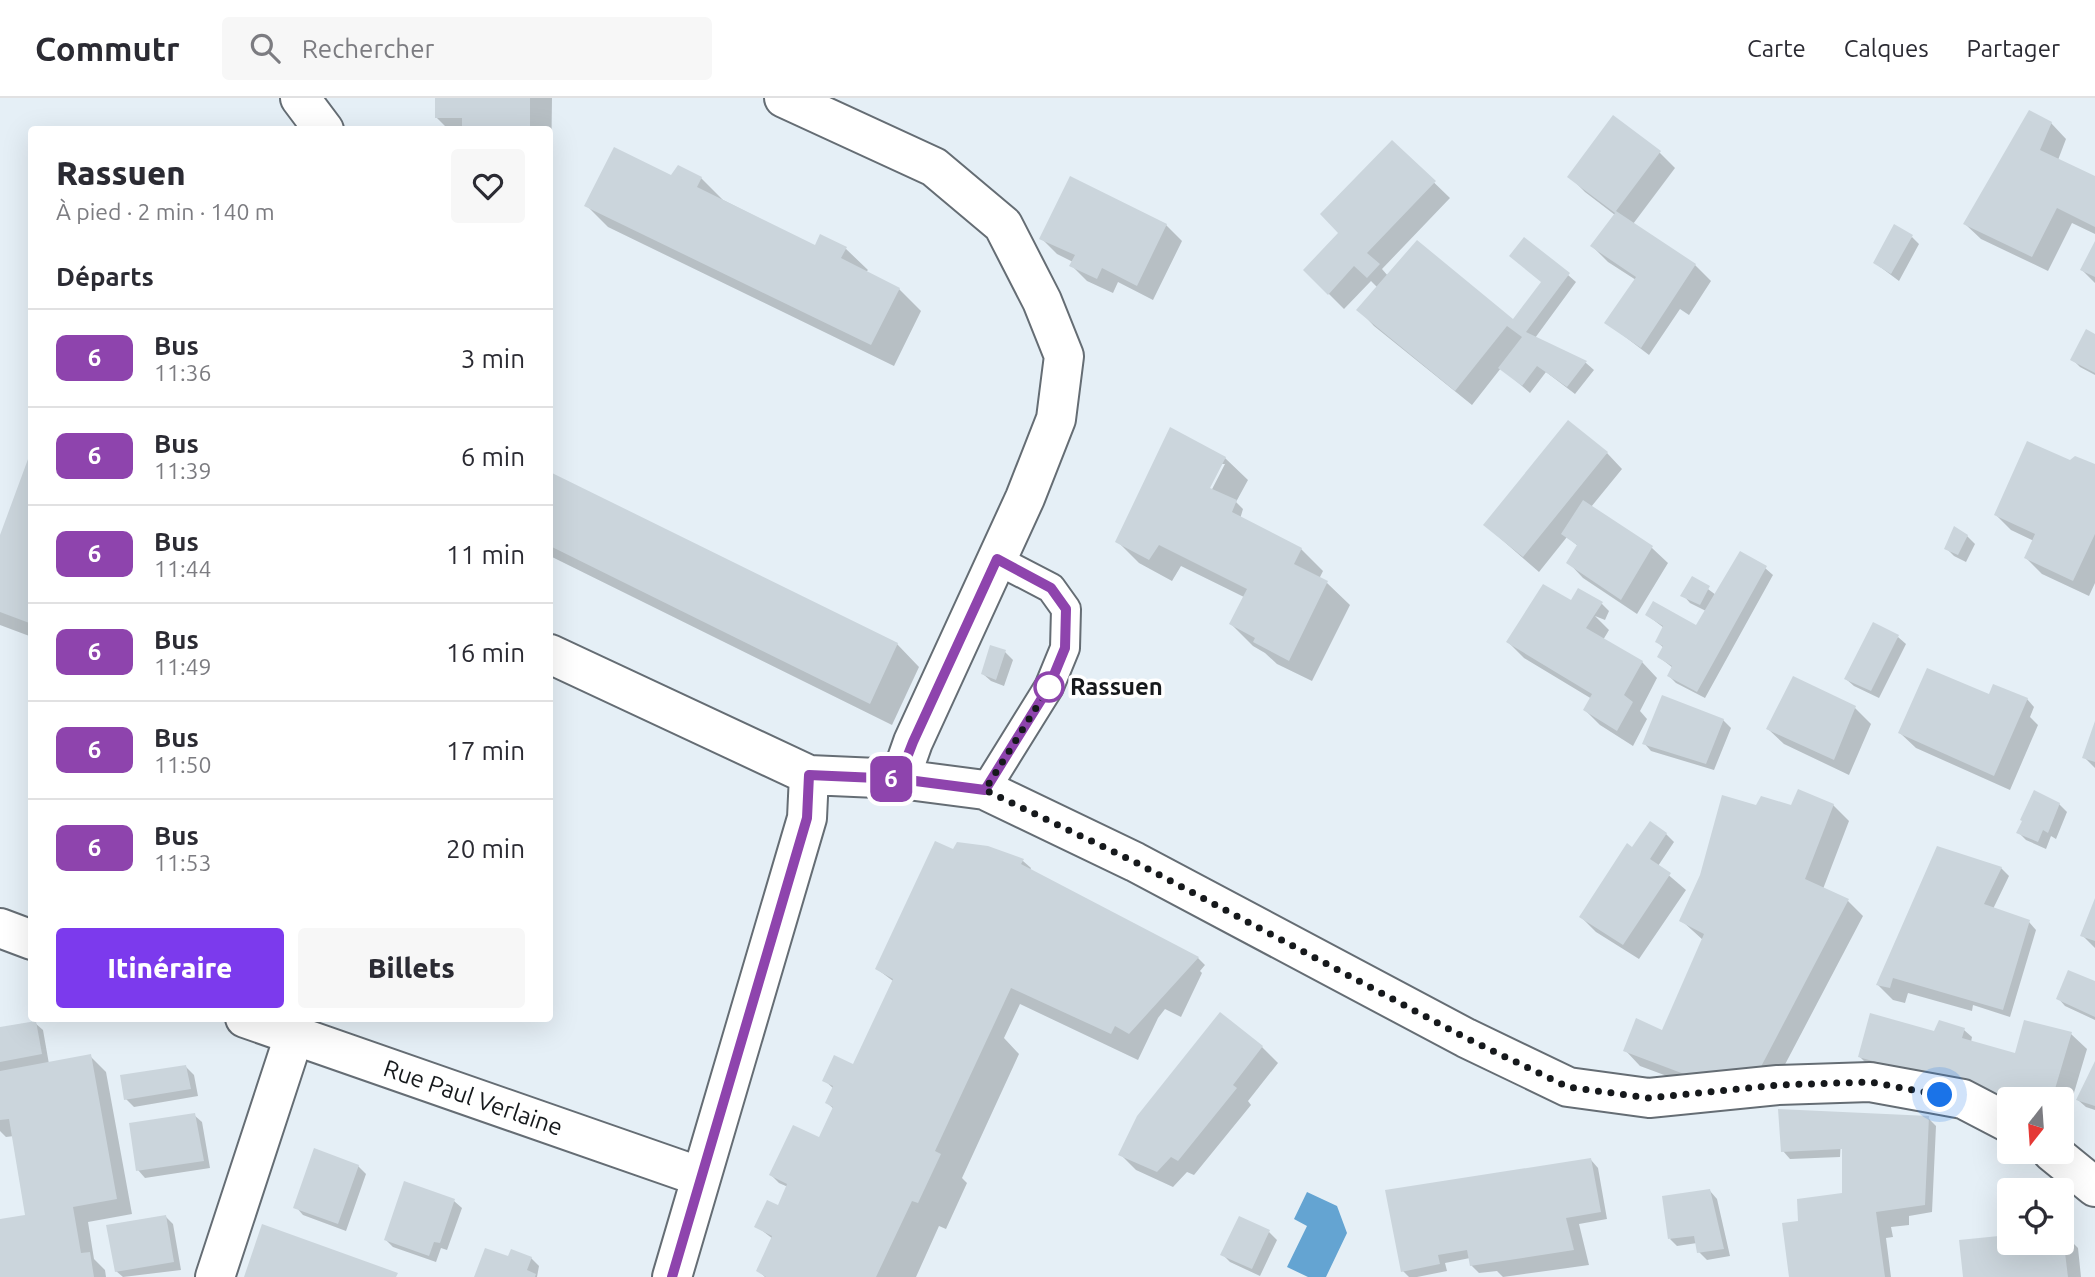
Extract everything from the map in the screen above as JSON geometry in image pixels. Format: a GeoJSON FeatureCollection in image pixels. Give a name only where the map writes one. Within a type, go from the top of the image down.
{"type":"FeatureCollection","features":[{"type":"Feature","properties":{"kind":"street"},"geometry":{"type":"LineString","coordinates":[[300,98],[321,126]]}},
{"type":"Feature","properties":{"kind":"street"},"geometry":{"type":"LineString","coordinates":[[784,98],[934,167],[1003,225],[1042,300],[1064,356],[1056,419],[1025,498],[913,742],[900,779]]}},
{"type":"Feature","properties":{"kind":"street"},"geometry":{"type":"LineString","coordinates":[[553,655],[809,775],[900,779],[985,790],[1135,862],[1466,1038],[1568,1087],[1649,1098],[1778,1085],[1870,1082],[1963,1099],[1997,1117]]}},
{"type":"Feature","properties":{"kind":"street"},"geometry":{"type":"LineString","coordinates":[[672,1277],[807,818],[809,775]]}},
{"type":"Feature","properties":{"kind":"street"},"geometry":{"type":"LineString","coordinates":[[0,929],[28,939]]}},
{"type":"Feature","properties":{"kind":"street","name":"Rue Paul Verlaine"},"geometry":{"type":"LineString","coordinates":[[256,1022],[701,1177]]}},
{"type":"Feature","properties":{"kind":"street"},"geometry":{"type":"LineString","coordinates":[[215,1277],[295,1036]]}},
{"type":"Feature","properties":{"kind":"street"},"geometry":{"type":"LineString","coordinates":[[2067,1164],[2095,1186]]}},
{"type":"Feature","properties":{"kind":"lane"},"geometry":{"type":"LineString","coordinates":[[985,790],[1049,687],[1065,648],[1066,609],[1051,588],[997,559]]}},
{"type":"Feature","properties":{"kind":"water"},"geometry":{"type":"Polygon","coordinates":[[[1307,1192],[1337,1206],[1347,1233],[1326,1277],[1308,1277],[1287,1267],[1307,1226],[1294,1219],[1307,1192]]]}},
{"type":"Feature","properties":{"kind":"building"},"geometry":{"type":"Polygon","coordinates":[[[435,98],[530,98],[530,126],[462,126],[462,118],[435,118],[435,98]]]}},
{"type":"Feature","properties":{"kind":"building"},"geometry":{"type":"Polygon","coordinates":[[[2029,110],[2052,122],[2040,150],[2095,176],[2095,227],[2057,208],[2032,257],[1963,224],[2029,110]]]}},
{"type":"Feature","properties":{"kind":"building"},"geometry":{"type":"Polygon","coordinates":[[[1613,115],[1661,151],[1616,211],[1696,264],[1641,348],[1604,323],[1636,277],[1590,246],[1615,213],[1567,177],[1613,115]]]}},
{"type":"Feature","properties":{"kind":"building"},"geometry":{"type":"Polygon","coordinates":[[[1392,140],[1436,181],[1367,253],[1380,264],[1367,278],[1354,266],[1328,295],[1303,270],[1338,233],[1320,214],[1392,140]]]}},
{"type":"Feature","properties":{"kind":"building"},"geometry":{"type":"Polygon","coordinates":[[[614,147],[671,175],[678,165],[702,177],[697,187],[815,245],[820,234],[847,247],[841,258],[900,288],[871,345],[584,206],[614,147]]]}},
{"type":"Feature","properties":{"kind":"building"},"geometry":{"type":"Polygon","coordinates":[[[1070,176],[1167,224],[1137,286],[1102,268],[1097,279],[1069,266],[1075,255],[1039,239],[1070,176]]]}},
{"type":"Feature","properties":{"kind":"building"},"geometry":{"type":"Polygon","coordinates":[[[1894,224],[1913,235],[1891,274],[1873,263],[1894,224]]]}},
{"type":"Feature","properties":{"kind":"building"},"geometry":{"type":"Polygon","coordinates":[[[1524,237],[1570,273],[1526,332],[1587,361],[1567,387],[1537,366],[1522,386],[1498,368],[1522,337],[1507,326],[1455,391],[1356,310],[1417,240],[1513,319],[1541,282],[1509,256],[1524,237]]]}},
{"type":"Feature","properties":{"kind":"building"},"geometry":{"type":"Polygon","coordinates":[[[2095,241],[2095,277],[2080,270],[2095,241]]]}},
{"type":"Feature","properties":{"kind":"building"},"geometry":{"type":"Polygon","coordinates":[[[2086,329],[2095,334],[2095,373],[2070,360],[2086,329]]]}},
{"type":"Feature","properties":{"kind":"building"},"geometry":{"type":"Polygon","coordinates":[[[1568,420],[1608,452],[1523,557],[1483,525],[1568,420]]]}},
{"type":"Feature","properties":{"kind":"building"},"geometry":{"type":"Polygon","coordinates":[[[1170,427],[1226,457],[1210,488],[1237,500],[1232,512],[1302,548],[1294,564],[1328,581],[1289,661],[1253,642],[1255,638],[1229,624],[1247,589],[1159,545],[1149,560],[1115,542],[1170,427]]]}},
{"type":"Feature","properties":{"kind":"building"},"geometry":{"type":"Polygon","coordinates":[[[2027,441],[2070,460],[2075,456],[2095,464],[2095,534],[2073,581],[2024,558],[2035,534],[1994,515],[2027,441]]]}},
{"type":"Feature","properties":{"kind":"building"},"geometry":{"type":"Polygon","coordinates":[[[28,459],[28,622],[0,612],[0,535],[28,459]]]}},
{"type":"Feature","properties":{"kind":"building"},"geometry":{"type":"Polygon","coordinates":[[[553,473],[898,643],[870,704],[553,547],[553,473]]]}},
{"type":"Feature","properties":{"kind":"building"},"geometry":{"type":"Polygon","coordinates":[[[1583,500],[1653,546],[1621,600],[1566,563],[1577,545],[1561,534],[1583,500]]]}},
{"type":"Feature","properties":{"kind":"building"},"geometry":{"type":"Polygon","coordinates":[[[1954,526],[1968,535],[1958,555],[1944,549],[1954,526]]]}},
{"type":"Feature","properties":{"kind":"building"},"geometry":{"type":"Polygon","coordinates":[[[1740,551],[1767,566],[1697,692],[1667,676],[1672,666],[1657,657],[1663,646],[1655,642],[1663,626],[1645,615],[1653,601],[1696,625],[1740,551]]]}},
{"type":"Feature","properties":{"kind":"building"},"geometry":{"type":"Polygon","coordinates":[[[1692,576],[1710,586],[1700,605],[1680,596],[1692,576]]]}},
{"type":"Feature","properties":{"kind":"building"},"geometry":{"type":"Polygon","coordinates":[[[1543,584],[1571,600],[1578,588],[1603,602],[1586,628],[1643,661],[1624,695],[1633,702],[1617,731],[1583,710],[1592,694],[1506,642],[1543,584]]]}},
{"type":"Feature","properties":{"kind":"building"},"geometry":{"type":"Polygon","coordinates":[[[1873,622],[1899,635],[1871,691],[1844,679],[1873,622]]]}},
{"type":"Feature","properties":{"kind":"building"},"geometry":{"type":"Polygon","coordinates":[[[990,645],[1006,650],[996,680],[981,674],[990,645]]]}},
{"type":"Feature","properties":{"kind":"building"},"geometry":{"type":"Polygon","coordinates":[[[1927,668],[1989,694],[1993,684],[2028,698],[1994,776],[1898,733],[1927,668]]]}},
{"type":"Feature","properties":{"kind":"building"},"geometry":{"type":"Polygon","coordinates":[[[1793,676],[1856,706],[1834,760],[1766,729],[1793,676]]]}},
{"type":"Feature","properties":{"kind":"building"},"geometry":{"type":"Polygon","coordinates":[[[1662,695],[1724,719],[1706,764],[1642,744],[1662,695]]]}},
{"type":"Feature","properties":{"kind":"building"},"geometry":{"type":"Polygon","coordinates":[[[2095,721],[2095,762],[2082,758],[2095,721]]]}},
{"type":"Feature","properties":{"kind":"building"},"geometry":{"type":"Polygon","coordinates":[[[1798,789],[1834,804],[1805,879],[1849,899],[1754,1080],[1692,1077],[1623,1051],[1636,1018],[1662,1030],[1704,934],[1679,921],[1700,875],[1722,795],[1756,805],[1761,796],[1791,805],[1798,789]]]}},
{"type":"Feature","properties":{"kind":"building"},"geometry":{"type":"Polygon","coordinates":[[[2034,790],[2060,803],[2048,833],[2043,830],[2038,842],[2016,833],[2034,790]]]}},
{"type":"Feature","properties":{"kind":"building"},"geometry":{"type":"Polygon","coordinates":[[[1650,821],[1667,833],[1650,859],[1671,873],[1623,945],[1579,917],[1627,843],[1632,847],[1650,821]]]}},
{"type":"Feature","properties":{"kind":"building"},"geometry":{"type":"Polygon","coordinates":[[[935,841],[953,849],[957,842],[988,846],[1024,859],[1021,864],[1199,957],[1129,1034],[1115,1026],[1111,1034],[1011,988],[935,1151],[941,1154],[918,1203],[912,1201],[876,1277],[766,1277],[756,1271],[772,1236],[754,1227],[767,1200],[778,1205],[787,1184],[769,1175],[793,1125],[819,1137],[833,1107],[825,1103],[833,1086],[822,1081],[834,1055],[853,1064],[893,979],[875,969],[935,841]]]}},
{"type":"Feature","properties":{"kind":"building"},"geometry":{"type":"Polygon","coordinates":[[[1937,846],[2002,867],[1984,904],[2030,920],[2003,1010],[1893,978],[1890,988],[1876,985],[1937,846]]]}},
{"type":"Feature","properties":{"kind":"building"},"geometry":{"type":"Polygon","coordinates":[[[2095,898],[2095,941],[2080,936],[2095,898]]]}},
{"type":"Feature","properties":{"kind":"building"},"geometry":{"type":"Polygon","coordinates":[[[2068,970],[2095,981],[2095,1017],[2056,999],[2068,970]]]}},
{"type":"Feature","properties":{"kind":"building"},"geometry":{"type":"Polygon","coordinates":[[[1220,1012],[1263,1046],[1233,1085],[1237,1088],[1178,1161],[1171,1157],[1157,1172],[1118,1155],[1137,1116],[1220,1012]]]}},
{"type":"Feature","properties":{"kind":"building"},"geometry":{"type":"Polygon","coordinates":[[[1870,1013],[1934,1031],[1939,1020],[1965,1028],[1962,1038],[2015,1053],[2024,1020],[2072,1032],[2056,1087],[1997,1087],[1997,1095],[1858,1057],[1870,1013]]]}},
{"type":"Feature","properties":{"kind":"building"},"geometry":{"type":"Polygon","coordinates":[[[36,1022],[42,1054],[0,1062],[0,1027],[36,1022]]]}},
{"type":"Feature","properties":{"kind":"building"},"geometry":{"type":"Polygon","coordinates":[[[91,1054],[117,1199],[73,1207],[81,1253],[90,1252],[94,1277],[0,1277],[0,1219],[25,1215],[9,1119],[0,1120],[0,1071],[91,1054]]]}},
{"type":"Feature","properties":{"kind":"building"},"geometry":{"type":"Polygon","coordinates":[[[2095,1061],[2095,1106],[2076,1100],[2095,1061]]]}},
{"type":"Feature","properties":{"kind":"building"},"geometry":{"type":"Polygon","coordinates":[[[186,1065],[191,1089],[124,1100],[120,1075],[186,1065]]]}},
{"type":"Feature","properties":{"kind":"building"},"geometry":{"type":"Polygon","coordinates":[[[1778,1109],[1929,1116],[1925,1205],[1876,1212],[1885,1277],[1789,1277],[1782,1223],[1798,1221],[1797,1199],[1842,1193],[1842,1149],[1781,1152],[1778,1109]]]}},
{"type":"Feature","properties":{"kind":"building"},"geometry":{"type":"Polygon","coordinates":[[[195,1113],[204,1161],[136,1171],[129,1123],[195,1113]]]}},
{"type":"Feature","properties":{"kind":"building"},"geometry":{"type":"Polygon","coordinates":[[[314,1148],[359,1165],[338,1224],[293,1208],[314,1148]]]}},
{"type":"Feature","properties":{"kind":"building"},"geometry":{"type":"Polygon","coordinates":[[[1591,1158],[1601,1212],[1566,1218],[1574,1250],[1470,1266],[1467,1250],[1438,1255],[1440,1264],[1401,1272],[1385,1190],[1591,1158]]]}},
{"type":"Feature","properties":{"kind":"building"},"geometry":{"type":"Polygon","coordinates":[[[404,1181],[455,1199],[440,1243],[434,1242],[429,1256],[384,1240],[404,1181]]]}},
{"type":"Feature","properties":{"kind":"building"},"geometry":{"type":"Polygon","coordinates":[[[1710,1189],[1724,1249],[1697,1253],[1694,1236],[1668,1239],[1662,1196],[1710,1189]]]}},
{"type":"Feature","properties":{"kind":"building"},"geometry":{"type":"Polygon","coordinates":[[[166,1215],[174,1262],[115,1272],[106,1225],[166,1215]]]}},
{"type":"Feature","properties":{"kind":"building"},"geometry":{"type":"Polygon","coordinates":[[[1239,1216],[1270,1230],[1252,1269],[1220,1255],[1239,1216]]]}},
{"type":"Feature","properties":{"kind":"building"},"geometry":{"type":"Polygon","coordinates":[[[262,1224],[398,1273],[396,1277],[244,1277],[262,1224]]]}},
{"type":"Feature","properties":{"kind":"building"},"geometry":{"type":"Polygon","coordinates":[[[1997,1236],[1997,1255],[2065,1255],[2068,1277],[1963,1277],[1959,1240],[1997,1236]]]}},
{"type":"Feature","properties":{"kind":"building"},"geometry":{"type":"Polygon","coordinates":[[[485,1248],[508,1256],[511,1249],[532,1257],[527,1270],[536,1274],[535,1277],[474,1277],[485,1248]]]}},
{"type":"Feature","properties":{"kind":"bus line","name":"6"},"geometry":{"type":"LineString","coordinates":[[672,1277],[807,818],[809,775],[900,779],[985,790],[1049,687],[1065,648],[1066,609],[1051,588],[997,559],[906,760]]}},
{"type":"Feature","properties":{"kind":"place","name":"Rassuen"},"geometry":{"type":"Point","coordinates":[1049,687]}},
{"type":"Feature","properties":{"kind":"route"},"geometry":{"type":"LineString","coordinates":[[1049,687],[985,790],[1135,862],[1466,1038],[1568,1087],[1649,1098],[1778,1085],[1870,1082],[1940,1095]]}}]}
